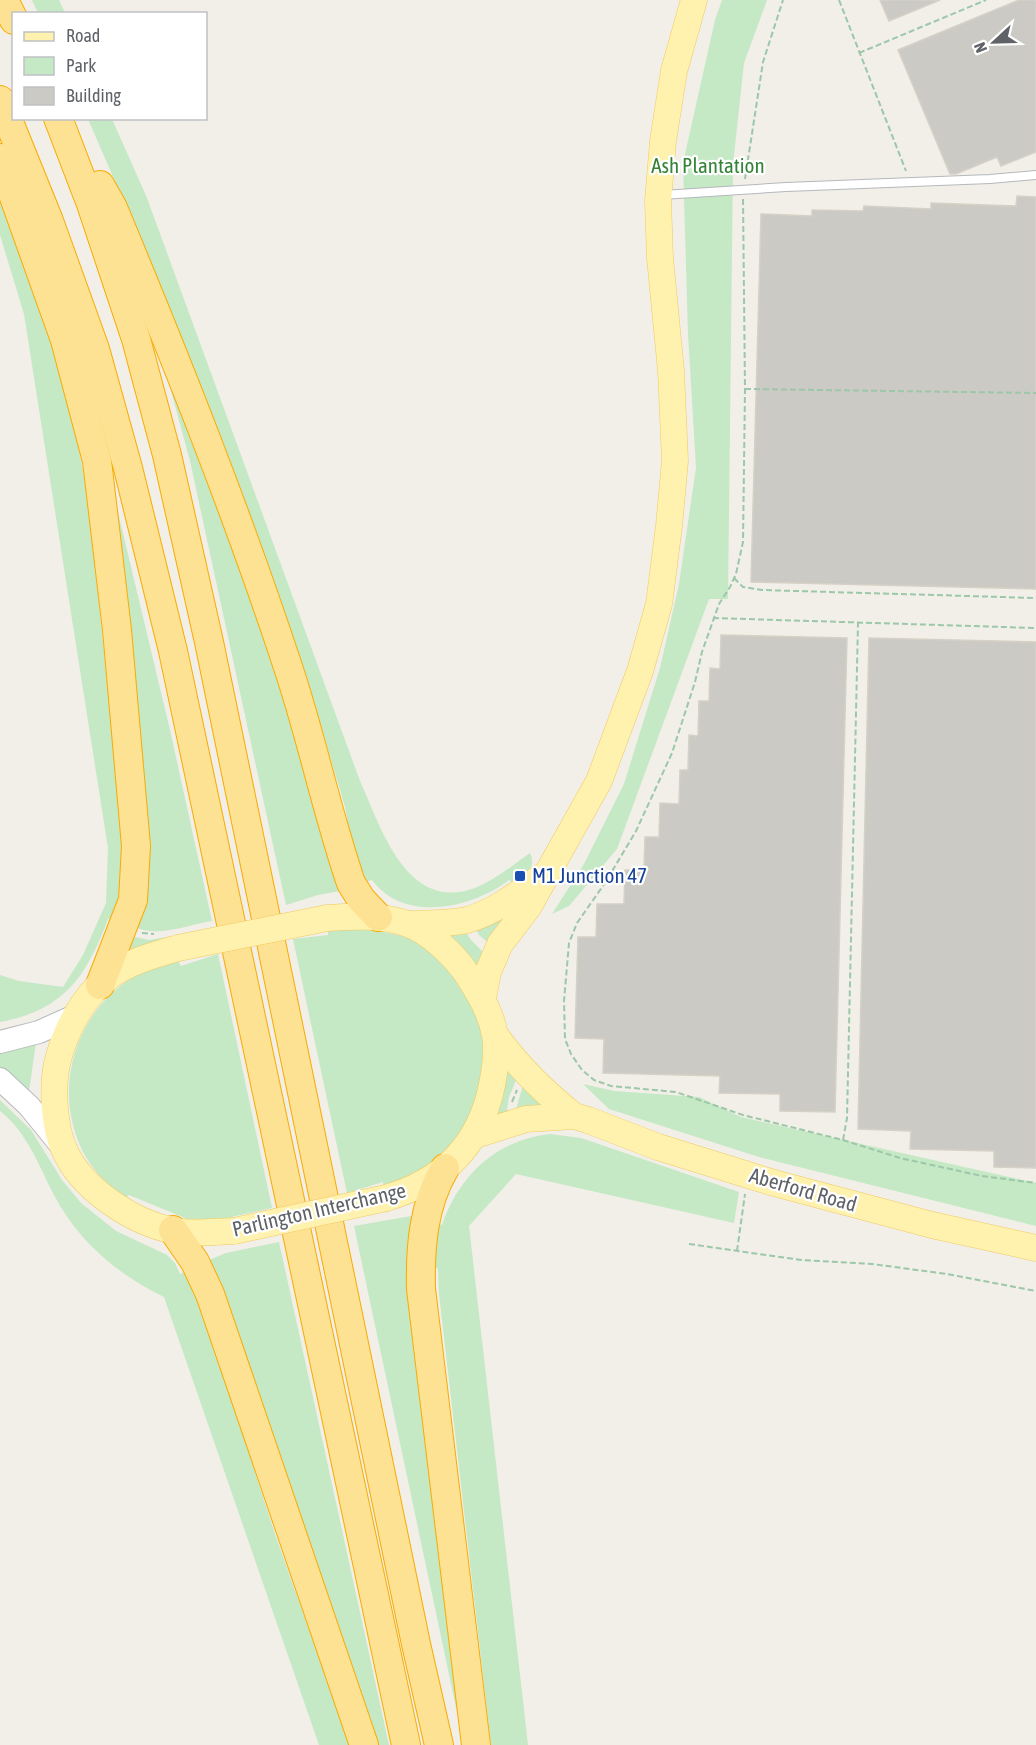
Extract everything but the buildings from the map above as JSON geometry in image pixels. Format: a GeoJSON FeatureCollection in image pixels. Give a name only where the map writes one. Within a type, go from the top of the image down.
{"type":"FeatureCollection","features":[{"type":"Feature","properties":{"kind":"highway"},"geometry":{"type":"LineString","coordinates":[[4,0],[12,16]]}},
{"type":"Feature","properties":{"kind":"highway"},"geometry":{"type":"LineString","coordinates":[[0,100],[49,221],[95,349],[174,651],[406,1745]]}},
{"type":"Feature","properties":{"kind":"highway"},"geometry":{"type":"LineString","coordinates":[[59,120],[91,204],[136,339],[167,455],[209,642],[416,1644],[440,1745]]}},
{"type":"Feature","properties":{"kind":"highway"},"geometry":{"type":"LineString","coordinates":[[64,120],[113,207],[176,358],[287,662],[351,883],[361,899],[378,917]]}},
{"type":"Feature","properties":{"kind":"highway"},"geometry":{"type":"LineString","coordinates":[[0,158],[65,340],[97,461],[116,619],[136,846],[133,900],[100,985]]}},
{"type":"Feature","properties":{"kind":"highway"},"geometry":{"type":"LineString","coordinates":[[445,1168],[438,1179],[422,1232],[421,1290],[476,1745]]}},
{"type":"Feature","properties":{"kind":"highway"},"geometry":{"type":"LineString","coordinates":[[173,1230],[195,1262],[210,1294],[364,1745]]}},
{"type":"Feature","properties":{"kind":"main road"},"geometry":{"type":"LineString","coordinates":[[483,998],[488,972],[495,953],[530,906],[599,782],[640,671],[659,604],[675,461],[671,371],[660,258],[659,196],[663,141],[674,71],[694,0]]}},
{"type":"Feature","properties":{"kind":"main road"},"geometry":{"type":"LineString","coordinates":[[410,924],[452,922],[484,914],[515,896],[548,872]]}},
{"type":"Feature","properties":{"kind":"main road","name":"Parlington Interchange"},"geometry":{"type":"LineString","coordinates":[[378,917],[410,924],[432,938],[458,961],[483,998],[496,1036],[495,1070],[488,1102],[474,1135],[461,1153],[445,1168],[427,1182],[407,1192],[386,1198],[234,1231],[191,1233],[150,1224],[116,1206],[83,1178],[64,1149],[54,1107],[54,1077],[61,1045],[88,996],[108,977],[144,958],[178,948],[327,918],[378,917]]}},
{"type":"Feature","properties":{"kind":"main road"},"geometry":{"type":"LineString","coordinates":[[0,1042],[39,1032],[78,1015]]}},
{"type":"Feature","properties":{"kind":"main road","name":"Aberford Road"},"geometry":{"type":"LineString","coordinates":[[496,1036],[544,1093],[574,1116]]}},
{"type":"Feature","properties":{"kind":"main road"},"geometry":{"type":"LineString","coordinates":[[0,1079],[29,1106],[64,1149]]}},
{"type":"Feature","properties":{"kind":"main road","name":"Aberford Road"},"geometry":{"type":"LineString","coordinates":[[474,1135],[512,1122],[541,1117],[574,1116],[658,1147],[747,1175],[932,1225],[1036,1248]]}},
{"type":"Feature","properties":{"kind":"lane"},"geometry":{"type":"LineString","coordinates":[[659,196],[1036,175]]}},
{"type":"Feature","properties":{"kind":"path"},"geometry":{"type":"LineString","coordinates":[[783,0],[763,62],[743,190],[745,389],[743,542],[740,560],[734,578],[719,604],[672,753],[651,801],[622,856],[577,923],[569,943],[564,1001],[565,1038],[582,1070],[594,1080],[612,1086],[676,1092],[743,1115],[843,1140],[900,1158],[982,1176],[1036,1183]]}},
{"type":"Feature","properties":{"kind":"path"},"geometry":{"type":"LineString","coordinates":[[839,0],[910,182]]}},
{"type":"Feature","properties":{"kind":"path"},"geometry":{"type":"LineString","coordinates":[[860,53],[986,0]]}},
{"type":"Feature","properties":{"kind":"path"},"geometry":{"type":"LineString","coordinates":[[745,389],[1036,393]]}},
{"type":"Feature","properties":{"kind":"path"},"geometry":{"type":"LineString","coordinates":[[734,578],[743,586],[762,590],[1036,598]]}},
{"type":"Feature","properties":{"kind":"path"},"geometry":{"type":"LineString","coordinates":[[714,618],[1036,628]]}},
{"type":"Feature","properties":{"kind":"path"},"geometry":{"type":"LineString","coordinates":[[843,1140],[847,1118],[858,623]]}},
{"type":"Feature","properties":{"kind":"path"},"geometry":{"type":"LineString","coordinates":[[512,1122],[512,1102],[526,1074]]}},
{"type":"Feature","properties":{"kind":"path"},"geometry":{"type":"LineString","coordinates":[[737,1251],[747,1175]]}},
{"type":"Feature","properties":{"kind":"path"},"geometry":{"type":"LineString","coordinates":[[689,1244],[801,1260],[883,1265],[947,1274],[1036,1291]]}},
{"type":"Feature","properties":{"kind":"green space"},"geometry":{"type":"Polygon","coordinates":[[[32,0],[59,0],[65,12],[38,12],[32,0]]]}},
{"type":"Feature","properties":{"kind":"green space","name":"Ash Plantation"},"geometry":{"type":"Polygon","coordinates":[[[722,0],[767,0],[744,63],[733,164],[728,599],[709,599],[617,849],[569,906],[552,914],[584,864],[624,784],[660,668],[679,584],[696,468],[688,334],[683,163],[715,20],[722,0]]]}},
{"type":"Feature","properties":{"kind":"green space"},"geometry":{"type":"Polygon","coordinates":[[[88,120],[112,120],[147,198],[360,781],[387,842],[414,877],[431,888],[451,892],[482,885],[530,853],[531,868],[516,887],[509,880],[494,890],[457,904],[419,907],[386,894],[372,880],[362,883],[354,858],[345,807],[311,692],[245,507],[88,120]]]}},
{"type":"Feature","properties":{"kind":"green space"},"geometry":{"type":"Polygon","coordinates":[[[0,192],[58,363],[88,496],[124,846],[118,921],[108,919],[91,958],[81,974],[56,1000],[22,1017],[0,1022],[0,975],[19,981],[63,987],[83,955],[106,903],[108,848],[24,314],[0,235],[0,192]]]}},
{"type":"Feature","properties":{"kind":"green space"},"geometry":{"type":"Polygon","coordinates":[[[163,361],[223,513],[346,890],[318,895],[286,905],[190,461],[163,361]]]}},
{"type":"Feature","properties":{"kind":"green space"},"geometry":{"type":"Polygon","coordinates":[[[93,408],[170,730],[212,921],[173,930],[153,931],[135,927],[93,408]]]}},
{"type":"Feature","properties":{"kind":"green space"},"geometry":{"type":"Polygon","coordinates":[[[514,907],[492,946],[479,935],[475,927],[514,907]]]}},
{"type":"Feature","properties":{"kind":"green space"},"geometry":{"type":"Polygon","coordinates":[[[362,927],[406,937],[426,948],[452,971],[480,1020],[486,1054],[471,1120],[435,1164],[384,1188],[383,1182],[347,1193],[293,939],[328,935],[328,929],[362,927]]]}},
{"type":"Feature","properties":{"kind":"green space"},"geometry":{"type":"Polygon","coordinates":[[[465,931],[487,956],[480,971],[447,934],[465,931]]]}},
{"type":"Feature","properties":{"kind":"green space"},"geometry":{"type":"Polygon","coordinates":[[[131,936],[149,940],[174,936],[174,939],[126,956],[131,936]]]}},
{"type":"Feature","properties":{"kind":"green space"},"geometry":{"type":"Polygon","coordinates":[[[218,954],[272,1208],[231,1217],[232,1220],[187,1222],[185,1218],[129,1195],[124,1199],[99,1176],[87,1159],[76,1135],[70,1109],[69,1083],[82,1034],[96,1011],[113,992],[135,976],[150,969],[178,961],[181,966],[218,954]]]}},
{"type":"Feature","properties":{"kind":"green space"},"geometry":{"type":"Polygon","coordinates":[[[36,1042],[29,1092],[0,1071],[0,1048],[36,1042]]]}},
{"type":"Feature","properties":{"kind":"green space"},"geometry":{"type":"Polygon","coordinates":[[[510,1070],[517,1078],[509,1097],[506,1117],[495,1118],[502,1100],[507,1071],[510,1070]]]}},
{"type":"Feature","properties":{"kind":"green space"},"geometry":{"type":"Polygon","coordinates":[[[583,1084],[614,1091],[699,1097],[741,1117],[1036,1183],[1036,1226],[759,1157],[609,1109],[583,1084]]]}},
{"type":"Feature","properties":{"kind":"green space"},"geometry":{"type":"Polygon","coordinates":[[[523,1085],[556,1109],[516,1115],[523,1085]]]}},
{"type":"Feature","properties":{"kind":"green space"},"geometry":{"type":"Polygon","coordinates":[[[0,1100],[31,1130],[62,1180],[81,1203],[116,1231],[167,1255],[175,1263],[180,1274],[189,1270],[276,1537],[350,1745],[319,1745],[164,1297],[115,1267],[87,1242],[64,1212],[25,1139],[0,1111],[0,1100]]]}},
{"type":"Feature","properties":{"kind":"green space"},"geometry":{"type":"Polygon","coordinates":[[[550,1134],[581,1138],[739,1192],[734,1223],[516,1174],[469,1226],[528,1745],[491,1745],[438,1269],[432,1264],[435,1224],[442,1225],[458,1191],[482,1163],[513,1144],[550,1134]]]}},
{"type":"Feature","properties":{"kind":"green space"},"geometry":{"type":"Polygon","coordinates":[[[417,1215],[464,1745],[354,1226],[417,1215]]]}},
{"type":"Feature","properties":{"kind":"green space"},"geometry":{"type":"Polygon","coordinates":[[[279,1242],[389,1745],[374,1745],[204,1262],[226,1253],[279,1242]]]}},
{"type":"Feature","properties":{"kind":"place","name":"M1 Junction 47"},"geometry":{"type":"Point","coordinates":[520,876]}}]}
